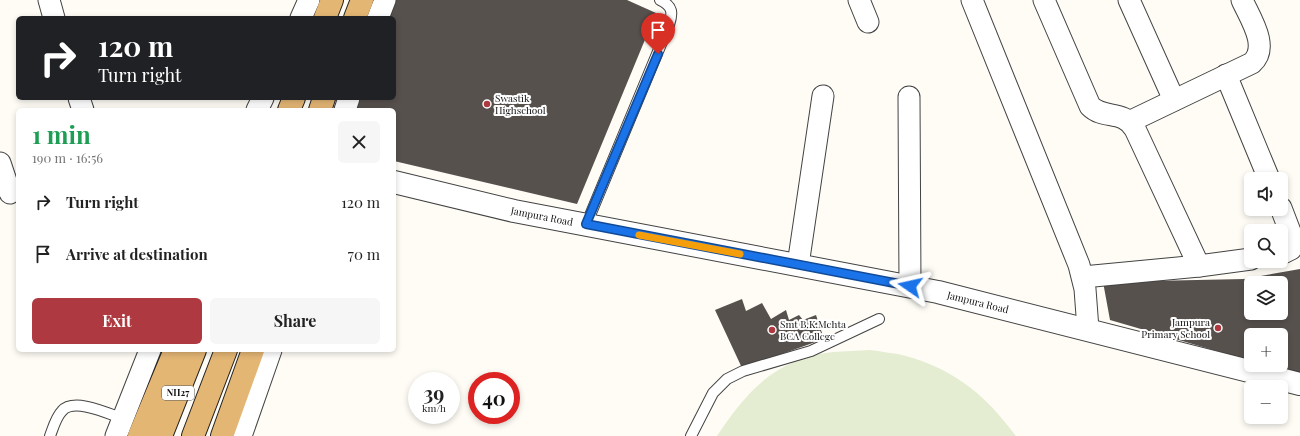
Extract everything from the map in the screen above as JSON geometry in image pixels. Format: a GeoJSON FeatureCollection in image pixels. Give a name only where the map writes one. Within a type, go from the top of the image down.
{"type":"FeatureCollection","features":[{"type":"Feature","properties":{"kind":"highway"},"geometry":{"type":"LineString","coordinates":[[326,16],[332,0]]}},
{"type":"Feature","properties":{"kind":"highway"},"geometry":{"type":"LineString","coordinates":[[356,16],[362,0]]}},
{"type":"Feature","properties":{"kind":"highway"},"geometry":{"type":"LineString","coordinates":[[139,436],[174,352]]}},
{"type":"Feature","properties":{"kind":"highway","name":"NH27"},"geometry":{"type":"LineString","coordinates":[[161,436],[194,352]]}},
{"type":"Feature","properties":{"kind":"highway","name":"NH27"},"geometry":{"type":"LineString","coordinates":[[193,436],[225,352]]}},
{"type":"Feature","properties":{"kind":"highway"},"geometry":{"type":"LineString","coordinates":[[222,436],[252,352]]}},
{"type":"Feature","properties":{"kind":"street"},"geometry":{"type":"LineString","coordinates":[[48,0],[53,16]]}},
{"type":"Feature","properties":{"kind":"street"},"geometry":{"type":"LineString","coordinates":[[302,16],[309,0]]}},
{"type":"Feature","properties":{"kind":"street"},"geometry":{"type":"LineString","coordinates":[[379,16],[384,0]]}},
{"type":"Feature","properties":{"kind":"street"},"geometry":{"type":"LineString","coordinates":[[859,0],[868,22]]}},
{"type":"Feature","properties":{"kind":"street"},"geometry":{"type":"LineString","coordinates":[[972,0],[1083,277],[1088,329]]}},
{"type":"Feature","properties":{"kind":"street"},"geometry":{"type":"LineString","coordinates":[[1044,0],[1090,106],[1094,111],[1126,118],[1131,122],[1199,266]]}},
{"type":"Feature","properties":{"kind":"street"},"geometry":{"type":"LineString","coordinates":[[1129,0],[1174,100]]}},
{"type":"Feature","properties":{"kind":"street"},"geometry":{"type":"LineString","coordinates":[[1131,122],[1252,63],[1257,58],[1260,52],[1256,31],[1242,0]]}},
{"type":"Feature","properties":{"kind":"street"},"geometry":{"type":"LineString","coordinates":[[1226,75],[1266,172]]}},
{"type":"Feature","properties":{"kind":"street"},"geometry":{"type":"LineString","coordinates":[[798,265],[823,96]]}},
{"type":"Feature","properties":{"kind":"street"},"geometry":{"type":"LineString","coordinates":[[909,97],[910,286]]}},
{"type":"Feature","properties":{"kind":"street"},"geometry":{"type":"LineString","coordinates":[[0,163],[9,193]]}},
{"type":"Feature","properties":{"kind":"street","name":"Jampura Road"},"geometry":{"type":"LineString","coordinates":[[396,182],[514,211],[910,286],[1088,329],[1300,384]]}},
{"type":"Feature","properties":{"kind":"street"},"geometry":{"type":"LineString","coordinates":[[1283,216],[1292,246]]}},
{"type":"Feature","properties":{"kind":"street"},"geometry":{"type":"LineString","coordinates":[[1083,277],[1199,266],[1244,260]]}},
{"type":"Feature","properties":{"kind":"street"},"geometry":{"type":"LineString","coordinates":[[120,427],[149,352]]}},
{"type":"Feature","properties":{"kind":"street"},"geometry":{"type":"LineString","coordinates":[[241,436],[270,352]]}},
{"type":"Feature","properties":{"kind":"lane"},"geometry":{"type":"LineString","coordinates":[[586,224],[670,25],[672,13],[671,8],[667,3],[660,0]]}},
{"type":"Feature","properties":{"kind":"lane"},"geometry":{"type":"LineString","coordinates":[[691,436],[714,393],[727,379],[743,371],[811,351],[878,318]]}},
{"type":"Feature","properties":{"kind":"lane"},"geometry":{"type":"LineString","coordinates":[[50,436],[61,412],[72,405],[85,406],[120,427]]}},
{"type":"Feature","properties":{"kind":"green space"},"geometry":{"type":"Polygon","coordinates":[[[870,350],[906,356],[924,362],[955,377],[981,397],[1016,436],[717,436],[739,405],[751,392],[764,380],[795,361],[833,352],[870,350]]]}},
{"type":"Feature","properties":{"kind":"building","name":"Swastik Highschool"},"geometry":{"type":"Polygon","coordinates":[[[395,0],[627,0],[656,13],[577,204],[396,161],[396,108],[354,108],[357,100],[396,100],[396,16],[389,16],[395,0]]]}},
{"type":"Feature","properties":{"kind":"building","name":"Jampura Primary School"},"geometry":{"type":"Polygon","coordinates":[[[1300,269],[1300,373],[1288,370],[1288,328],[1244,328],[1244,359],[1110,320],[1103,282],[1244,279],[1244,320],[1288,320],[1288,276],[1261,276],[1300,269]]]}},
{"type":"Feature","properties":{"kind":"building","name":"Smt B.K.Mehta BCA College"},"geometry":{"type":"Polygon","coordinates":[[[742,299],[746,311],[762,303],[771,319],[786,310],[789,320],[799,315],[803,320],[816,315],[824,339],[742,368],[715,310],[742,299]]]}},
{"type":"Feature","properties":{"kind":"slow traffic"},"geometry":{"type":"LineString","coordinates":[[639,235],[740,254]]}},
{"type":"Feature","properties":{"kind":"place","name":"Swastik Highschool"},"geometry":{"type":"Point","coordinates":[487,104]}},
{"type":"Feature","properties":{"kind":"place","name":"Jampura Primary School"},"geometry":{"type":"Point","coordinates":[1218,328]}},
{"type":"Feature","properties":{"kind":"place","name":"Smt B.K.Mehta BCA College"},"geometry":{"type":"Point","coordinates":[772,330]}},
{"type":"Feature","properties":{"kind":"route"},"geometry":{"type":"LineString","coordinates":[[658,54],[586,224],[910,286]]}}]}
